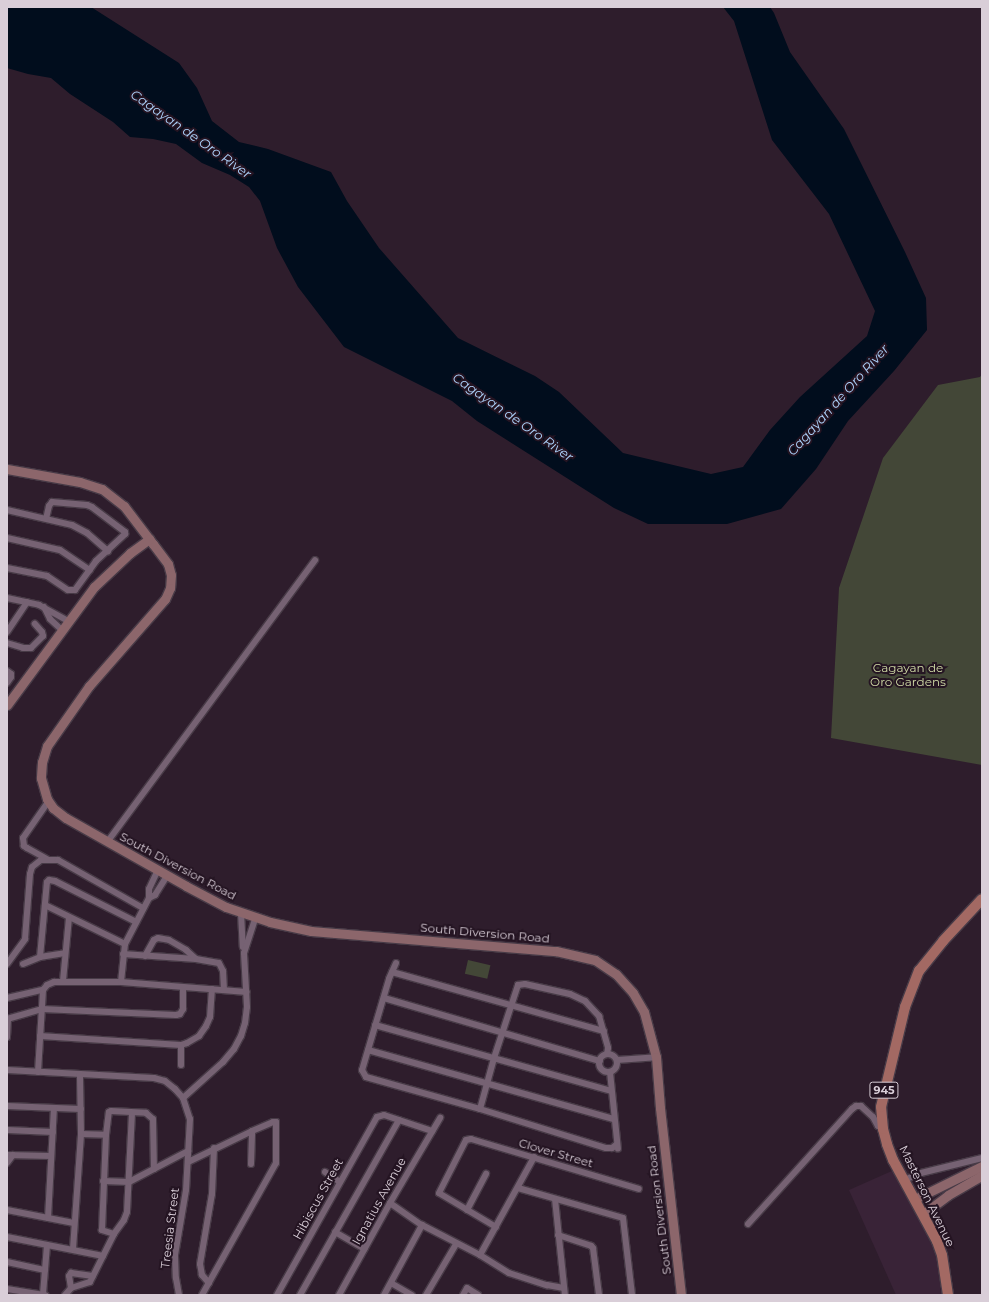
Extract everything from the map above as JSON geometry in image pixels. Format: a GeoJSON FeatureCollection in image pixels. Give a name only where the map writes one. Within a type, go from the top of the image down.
{"type":"FeatureCollection","features":[{"type":"Feature","properties":{"kind":"main road"},"geometry":{"type":"LineString","coordinates":[[7,469],[80,482],[102,489],[124,506],[168,564],[171,580],[167,595],[89,686],[47,746],[42,762],[41,778],[48,802]]}},
{"type":"Feature","properties":{"kind":"main road"},"geometry":{"type":"LineString","coordinates":[[7,704],[94,587],[111,570],[149,539]]}},
{"type":"Feature","properties":{"kind":"main road","name":"South Diversion Road"},"geometry":{"type":"LineString","coordinates":[[48,802],[66,818],[167,876],[220,904],[241,913],[310,931],[556,951],[585,956],[595,960],[616,974],[633,992],[647,1019],[656,1057],[660,1108],[681,1295]]}},
{"type":"Feature","properties":{"kind":"main road","name":"Masterson Avenue"},"geometry":{"type":"LineString","coordinates":[[948,1295],[942,1255],[923,1214],[893,1160],[883,1129],[881,1107],[883,1093],[911,988],[929,957],[982,899]]}},
{"type":"Feature","properties":{"kind":"main road"},"geometry":{"type":"LineString","coordinates":[[923,1214],[977,1174],[982,1166]]}},
{"type":"Feature","properties":{"kind":"main road"},"geometry":{"type":"LineString","coordinates":[[915,1199],[943,1184],[977,1174]]}},
{"type":"Feature","properties":{"kind":"main road"},"geometry":{"type":"LineString","coordinates":[[943,1184],[948,1195]]}},
{"type":"Feature","properties":{"kind":"street"},"geometry":{"type":"LineString","coordinates":[[7,568],[47,576],[71,591],[75,590],[96,561],[124,536],[125,532],[92,507],[52,502],[49,506],[46,519]]}},
{"type":"Feature","properties":{"kind":"street"},"geometry":{"type":"LineString","coordinates":[[7,510],[66,522],[79,528],[108,551]]}},
{"type":"Feature","properties":{"kind":"street"},"geometry":{"type":"LineString","coordinates":[[7,538],[60,550],[90,570]]}},
{"type":"Feature","properties":{"kind":"street"},"geometry":{"type":"LineString","coordinates":[[108,841],[315,560]]}},
{"type":"Feature","properties":{"kind":"street"},"geometry":{"type":"LineString","coordinates":[[7,598],[27,602],[44,608],[68,620]]}},
{"type":"Feature","properties":{"kind":"street"},"geometry":{"type":"LineString","coordinates":[[7,632],[27,602]]}},
{"type":"Feature","properties":{"kind":"street"},"geometry":{"type":"LineString","coordinates":[[44,608],[50,619],[62,630]]}},
{"type":"Feature","properties":{"kind":"street"},"geometry":{"type":"LineString","coordinates":[[7,643],[23,648],[31,648],[43,636],[41,630],[35,624]]}},
{"type":"Feature","properties":{"kind":"street"},"geometry":{"type":"LineString","coordinates":[[7,671],[11,674],[11,677],[7,683]]}},
{"type":"Feature","properties":{"kind":"street"},"geometry":{"type":"LineString","coordinates":[[46,859],[27,848],[22,842],[23,838],[48,802]]}},
{"type":"Feature","properties":{"kind":"street"},"geometry":{"type":"LineString","coordinates":[[7,964],[25,939],[31,869],[41,860],[58,860],[143,908]]}},
{"type":"Feature","properties":{"kind":"street"},"geometry":{"type":"LineString","coordinates":[[121,982],[125,944],[149,898],[149,889],[158,870]]}},
{"type":"Feature","properties":{"kind":"street"},"geometry":{"type":"LineString","coordinates":[[149,898],[155,895],[167,876]]}},
{"type":"Feature","properties":{"kind":"street"},"geometry":{"type":"LineString","coordinates":[[40,956],[47,882],[52,880],[136,922]]}},
{"type":"Feature","properties":{"kind":"street"},"geometry":{"type":"LineString","coordinates":[[45,905],[125,944]]}},
{"type":"Feature","properties":{"kind":"street"},"geometry":{"type":"LineString","coordinates":[[7,1070],[154,1078],[170,1085],[183,1098],[223,1062],[238,1043],[246,1023],[247,992],[241,913]]}},
{"type":"Feature","properties":{"kind":"street"},"geometry":{"type":"LineString","coordinates":[[63,981],[69,917]]}},
{"type":"Feature","properties":{"kind":"street"},"geometry":{"type":"LineString","coordinates":[[244,953],[256,917]]}},
{"type":"Feature","properties":{"kind":"street"},"geometry":{"type":"LineString","coordinates":[[145,956],[154,940],[158,938],[169,940],[186,950],[196,959]]}},
{"type":"Feature","properties":{"kind":"street"},"geometry":{"type":"LineString","coordinates":[[23,964],[40,956],[65,953]]}},
{"type":"Feature","properties":{"kind":"street"},"geometry":{"type":"LineString","coordinates":[[123,954],[196,959],[221,964],[224,990]]}},
{"type":"Feature","properties":{"kind":"street"},"geometry":{"type":"LineString","coordinates":[[396,963],[375,1025],[362,1070],[366,1077],[480,1109],[606,1148],[612,1148],[617,1146],[610,1072]]}},
{"type":"Feature","properties":{"kind":"street"},"geometry":{"type":"LineString","coordinates":[[392,972],[604,1031]]}},
{"type":"Feature","properties":{"kind":"street"},"geometry":{"type":"LineString","coordinates":[[38,1072],[43,990],[47,985],[54,982],[121,982],[247,992]]}},
{"type":"Feature","properties":{"kind":"street"},"geometry":{"type":"LineString","coordinates":[[480,1109],[516,988],[520,984],[570,994],[585,1001],[599,1016],[608,1048],[607,1054]]}},
{"type":"Feature","properties":{"kind":"street"},"geometry":{"type":"LineString","coordinates":[[7,1037],[7,1019],[42,1009],[180,1014],[183,1009],[183,988]]}},
{"type":"Feature","properties":{"kind":"street"},"geometry":{"type":"LineString","coordinates":[[40,1036],[181,1045],[193,1040],[206,1026],[210,1017],[212,989]]}},
{"type":"Feature","properties":{"kind":"street"},"geometry":{"type":"LineString","coordinates":[[7,998],[43,990]]}},
{"type":"Feature","properties":{"kind":"street"},"geometry":{"type":"LineString","coordinates":[[384,998],[600,1061]]}},
{"type":"Feature","properties":{"kind":"street"},"geometry":{"type":"LineString","coordinates":[[375,1025],[611,1091]]}},
{"type":"Feature","properties":{"kind":"street"},"geometry":{"type":"LineString","coordinates":[[181,1045],[181,1065]]}},
{"type":"Feature","properties":{"kind":"street"},"geometry":{"type":"LineString","coordinates":[[368,1050],[614,1119]]}},
{"type":"Feature","properties":{"kind":"street"},"geometry":{"type":"LineString","coordinates":[[607,1054],[614,1056],[617,1060],[616,1068],[610,1072],[603,1070],[600,1066],[602,1056],[607,1054]]}},
{"type":"Feature","properties":{"kind":"street"},"geometry":{"type":"LineString","coordinates":[[617,1060],[656,1057]]}},
{"type":"Feature","properties":{"kind":"street"},"geometry":{"type":"LineString","coordinates":[[73,1249],[81,1134],[81,1109],[78,1085],[80,1074]]}},
{"type":"Feature","properties":{"kind":"street","name":"Treesia Street"},"geometry":{"type":"LineString","coordinates":[[180,1295],[176,1278],[175,1255],[186,1190],[190,1119],[183,1098]]}},
{"type":"Feature","properties":{"kind":"street"},"geometry":{"type":"LineString","coordinates":[[7,1106],[81,1109]]}},
{"type":"Feature","properties":{"kind":"street"},"geometry":{"type":"LineString","coordinates":[[748,1224],[856,1106],[861,1106],[878,1126],[883,1129]]}},
{"type":"Feature","properties":{"kind":"street"},"geometry":{"type":"LineString","coordinates":[[48,1218],[54,1108]]}},
{"type":"Feature","properties":{"kind":"street"},"geometry":{"type":"LineString","coordinates":[[114,1234],[101,1229],[106,1135],[110,1112],[146,1114],[153,1119],[154,1168]]}},
{"type":"Feature","properties":{"kind":"street"},"geometry":{"type":"LineString","coordinates":[[65,1295],[71,1288],[88,1283],[114,1234],[126,1216],[132,1113]]}},
{"type":"Feature","properties":{"kind":"street","name":"Hibiscus Street"},"geometry":{"type":"LineString","coordinates":[[277,1295],[377,1117],[380,1115],[399,1120]]}},
{"type":"Feature","properties":{"kind":"street","name":"Ignatius Avenue"},"geometry":{"type":"LineString","coordinates":[[340,1295],[390,1203],[440,1118]]}},
{"type":"Feature","properties":{"kind":"street"},"geometry":{"type":"LineString","coordinates":[[300,1295],[399,1120],[432,1130]]}},
{"type":"Feature","properties":{"kind":"street"},"geometry":{"type":"LineString","coordinates":[[188,1162],[214,1148],[276,1122],[276,1162],[202,1295]]}},
{"type":"Feature","properties":{"kind":"street"},"geometry":{"type":"LineString","coordinates":[[7,1130],[53,1132]]}},
{"type":"Feature","properties":{"kind":"street"},"geometry":{"type":"LineString","coordinates":[[251,1164],[252,1131]]}},
{"type":"Feature","properties":{"kind":"street"},"geometry":{"type":"LineString","coordinates":[[81,1134],[106,1135]]}},
{"type":"Feature","properties":{"kind":"street","name":"Clover Street"},"geometry":{"type":"LineString","coordinates":[[467,1210],[439,1193],[466,1140],[471,1139],[639,1189]]}},
{"type":"Feature","properties":{"kind":"street"},"geometry":{"type":"LineString","coordinates":[[209,1283],[202,1275],[200,1264],[212,1194],[214,1148]]}},
{"type":"Feature","properties":{"kind":"street"},"geometry":{"type":"LineString","coordinates":[[103,1181],[129,1182],[188,1151]]}},
{"type":"Feature","properties":{"kind":"street"},"geometry":{"type":"LineString","coordinates":[[7,1163],[10,1155],[51,1156]]}},
{"type":"Feature","properties":{"kind":"street"},"geometry":{"type":"LineString","coordinates":[[480,1255],[534,1157]]}},
{"type":"Feature","properties":{"kind":"street"},"geometry":{"type":"LineString","coordinates":[[904,1180],[921,1173],[982,1158]]}},
{"type":"Feature","properties":{"kind":"street"},"geometry":{"type":"LineString","coordinates":[[325,1172],[340,1182]]}},
{"type":"Feature","properties":{"kind":"street"},"geometry":{"type":"LineString","coordinates":[[486,1174],[467,1210],[496,1227]]}},
{"type":"Feature","properties":{"kind":"street"},"geometry":{"type":"LineString","coordinates":[[518,1188],[623,1218],[632,1295]]}},
{"type":"Feature","properties":{"kind":"street"},"geometry":{"type":"LineString","coordinates":[[555,1199],[565,1295]]}},
{"type":"Feature","properties":{"kind":"street"},"geometry":{"type":"LineString","coordinates":[[390,1203],[422,1225],[456,1244],[480,1255],[516,1277],[564,1288]]}},
{"type":"Feature","properties":{"kind":"street"},"geometry":{"type":"LineString","coordinates":[[7,1210],[74,1223]]}},
{"type":"Feature","properties":{"kind":"street"},"geometry":{"type":"LineString","coordinates":[[384,1295],[422,1225]]}},
{"type":"Feature","properties":{"kind":"street"},"geometry":{"type":"LineString","coordinates":[[335,1232],[365,1249]]}},
{"type":"Feature","properties":{"kind":"street"},"geometry":{"type":"LineString","coordinates":[[558,1235],[593,1248],[599,1295]]}},
{"type":"Feature","properties":{"kind":"street"},"geometry":{"type":"LineString","coordinates":[[7,1237],[103,1256]]}},
{"type":"Feature","properties":{"kind":"street"},"geometry":{"type":"LineString","coordinates":[[426,1295],[456,1244]]}},
{"type":"Feature","properties":{"kind":"street"},"geometry":{"type":"LineString","coordinates":[[7,1289],[45,1295],[47,1245]]}},
{"type":"Feature","properties":{"kind":"street"},"geometry":{"type":"LineString","coordinates":[[7,1262],[45,1270]]}},
{"type":"Feature","properties":{"kind":"street"},"geometry":{"type":"LineString","coordinates":[[71,1288],[69,1276],[71,1273],[93,1276]]}},
{"type":"Feature","properties":{"kind":"street"},"geometry":{"type":"LineString","coordinates":[[391,1283],[412,1295]]}},
{"type":"Feature","properties":{"kind":"street"},"geometry":{"type":"LineString","coordinates":[[463,1295],[467,1288],[478,1295]]}},
{"type":"Feature","properties":{"kind":"shaded area"},"geometry":{"type":"Polygon","coordinates":[[[894,1170],[931,1239],[936,1253],[939,1269],[941,1295],[896,1295],[849,1190],[894,1170]]]}},
{"type":"Feature","properties":{"kind":"green space","name":"Cagayan de Oro Gardens"},"geometry":{"type":"Polygon","coordinates":[[[982,374],[982,765],[831,738],[839,588],[883,458],[938,385],[980,377],[982,374]]]}},
{"type":"Feature","properties":{"kind":"green space"},"geometry":{"type":"Polygon","coordinates":[[[468,960],[490,965],[487,979],[465,974],[468,960]]]}},
{"type":"Feature","properties":{"kind":"water","name":"Cagayan de Oro River"},"geometry":{"type":"Polygon","coordinates":[[[7,7],[91,7],[179,63],[197,88],[212,121],[239,142],[268,149],[331,172],[347,201],[379,248],[458,338],[535,376],[559,392],[623,453],[711,474],[743,467],[770,430],[800,397],[867,336],[875,311],[829,214],[772,140],[734,21],[723,7],[770,7],[774,13],[790,52],[844,129],[905,252],[926,298],[927,330],[894,371],[848,421],[816,469],[781,509],[727,524],[648,524],[614,508],[477,421],[452,401],[344,347],[298,287],[277,248],[260,201],[249,187],[230,175],[202,163],[176,144],[153,139],[130,137],[113,122],[70,94],[51,78],[7,68],[7,7]]]}}]}
